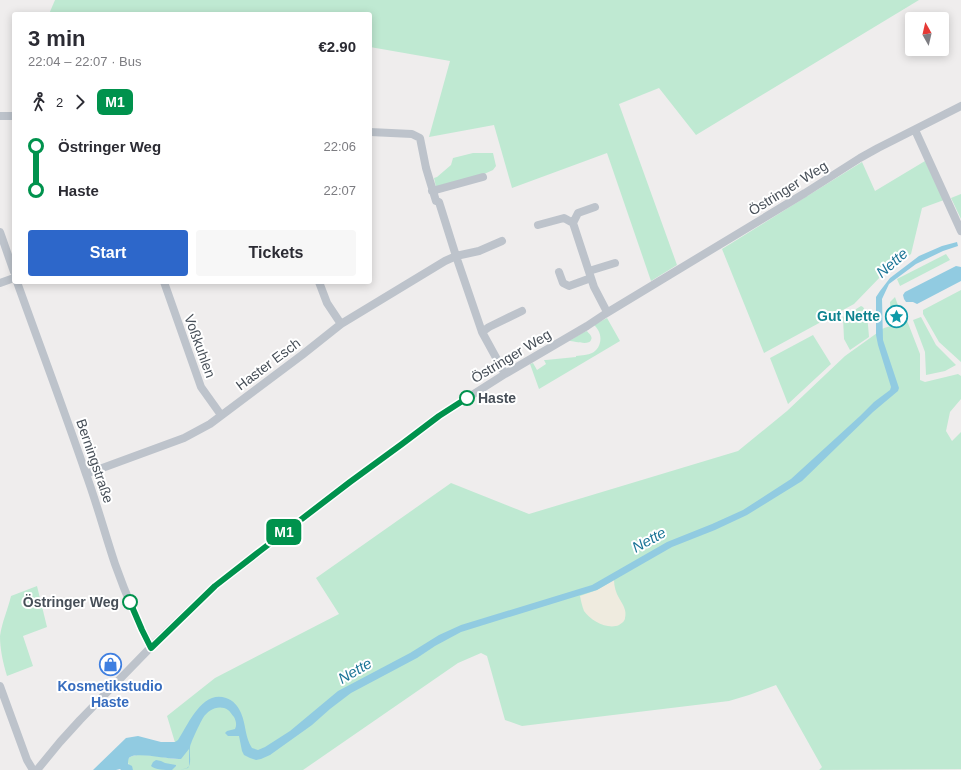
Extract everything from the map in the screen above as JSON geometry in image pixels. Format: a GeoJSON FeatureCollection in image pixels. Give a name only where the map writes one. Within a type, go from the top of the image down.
{"type":"FeatureCollection","features":[{"type":"Feature","properties":{"kind":"street","name":"Östringer Weg"},"geometry":{"type":"LineString","coordinates":[[37,770],[80,720],[215,586],[350,482],[439,416],[505,374],[587,326],[607,312],[792,201],[860,158],[961,106]]}},
{"type":"Feature","properties":{"kind":"street"},"geometry":{"type":"LineString","coordinates":[[0,116],[12,116]]}},
{"type":"Feature","properties":{"kind":"street"},"geometry":{"type":"LineString","coordinates":[[915,130],[961,231]]}},
{"type":"Feature","properties":{"kind":"street"},"geometry":{"type":"LineString","coordinates":[[372,132],[412,134],[420,138],[432,190],[436,201],[439,202],[482,332],[505,374]]}},
{"type":"Feature","properties":{"kind":"street"},"geometry":{"type":"LineString","coordinates":[[432,190],[483,177]]}},
{"type":"Feature","properties":{"kind":"street"},"geometry":{"type":"LineString","coordinates":[[572,223],[578,213],[595,207]]}},
{"type":"Feature","properties":{"kind":"street"},"geometry":{"type":"LineString","coordinates":[[538,226],[564,218],[572,223],[594,287],[607,312]]}},
{"type":"Feature","properties":{"kind":"street"},"geometry":{"type":"LineString","coordinates":[[0,232],[12,266]]}},
{"type":"Feature","properties":{"kind":"street","name":"Haster Esch"},"geometry":{"type":"LineString","coordinates":[[86,474],[184,438],[210,424],[296,360],[341,324],[445,261],[502,241]]}},
{"type":"Feature","properties":{"kind":"street"},"geometry":{"type":"LineString","coordinates":[[559,272],[563,284],[569,286],[615,263]]}},
{"type":"Feature","properties":{"kind":"street"},"geometry":{"type":"LineString","coordinates":[[0,283],[12,279]]}},
{"type":"Feature","properties":{"kind":"street","name":"Berningstraße"},"geometry":{"type":"LineString","coordinates":[[18,284],[102,520],[115,564],[151,648]]}},
{"type":"Feature","properties":{"kind":"street","name":"Voßkuhlen"},"geometry":{"type":"LineString","coordinates":[[165,284],[201,387],[221,415]]}},
{"type":"Feature","properties":{"kind":"street"},"geometry":{"type":"LineString","coordinates":[[320,284],[327,303],[341,324]]}},
{"type":"Feature","properties":{"kind":"street"},"geometry":{"type":"LineString","coordinates":[[482,332],[522,311]]}},
{"type":"Feature","properties":{"kind":"street"},"geometry":{"type":"LineString","coordinates":[[0,686],[27,760],[33,770]]}},
{"type":"Feature","properties":{"kind":"green space"},"geometry":{"type":"Polygon","coordinates":[[[55,0],[919,0],[696,135],[659,88],[619,104],[677,265],[651,281],[607,153],[512,188],[494,125],[429,137],[450,61],[372,47],[372,12],[50,12],[55,0]]]}},
{"type":"Feature","properties":{"kind":"green space"},"geometry":{"type":"Polygon","coordinates":[[[473,153],[493,153],[496,166],[493,170],[482,175],[436,187],[434,178],[451,165],[453,158],[473,153]]]}},
{"type":"Feature","properties":{"kind":"green space"},"geometry":{"type":"Polygon","coordinates":[[[925,161],[944,200],[922,208],[911,254],[884,273],[854,304],[764,353],[722,249],[862,162],[875,191],[925,161]]]}},
{"type":"Feature","properties":{"kind":"green space"},"geometry":{"type":"Polygon","coordinates":[[[961,194],[961,219],[951,198],[961,194]]]}},
{"type":"Feature","properties":{"kind":"green space"},"geometry":{"type":"Polygon","coordinates":[[[946,254],[950,260],[900,286],[897,279],[946,254]]]}},
{"type":"Feature","properties":{"kind":"green space"},"geometry":{"type":"Polygon","coordinates":[[[961,290],[961,362],[939,342],[923,314],[923,310],[961,290]]]}},
{"type":"Feature","properties":{"kind":"green space"},"geometry":{"type":"Polygon","coordinates":[[[895,297],[899,308],[906,318],[920,354],[920,380],[925,382],[958,374],[961,376],[961,399],[950,412],[946,431],[952,441],[961,432],[961,769],[819,770],[822,767],[776,685],[729,701],[522,726],[505,720],[487,656],[481,653],[458,663],[303,770],[133,770],[129,764],[129,758],[139,755],[180,759],[167,716],[215,678],[339,614],[316,578],[451,483],[529,514],[738,451],[787,411],[845,356],[884,328],[893,326],[891,321],[890,302],[895,297]]]}},
{"type":"Feature","properties":{"kind":"green space"},"geometry":{"type":"Polygon","coordinates":[[[861,306],[867,313],[869,337],[850,350],[844,339],[843,317],[861,306]]]}},
{"type":"Feature","properties":{"kind":"green space"},"geometry":{"type":"Polygon","coordinates":[[[921,317],[936,345],[956,365],[945,371],[926,375],[925,352],[913,320],[921,317]]]}},
{"type":"Feature","properties":{"kind":"green space"},"geometry":{"type":"Polygon","coordinates":[[[607,318],[620,341],[539,389],[530,364],[533,363],[537,370],[546,364],[544,360],[576,357],[592,353],[597,349],[600,343],[600,333],[594,325],[607,318]]]}},
{"type":"Feature","properties":{"kind":"green space"},"geometry":{"type":"Polygon","coordinates":[[[587,331],[592,337],[590,342],[584,343],[569,341],[584,332],[587,331]]]}},
{"type":"Feature","properties":{"kind":"green space"},"geometry":{"type":"Polygon","coordinates":[[[813,335],[831,364],[788,404],[770,358],[813,335]]]}},
{"type":"Feature","properties":{"kind":"green space"},"geometry":{"type":"Polygon","coordinates":[[[37,586],[47,627],[23,636],[33,666],[7,676],[2,656],[0,636],[11,596],[37,586]]]}},
{"type":"Feature","properties":{"kind":"sand"},"geometry":{"type":"Polygon","coordinates":[[[614,580],[616,592],[625,612],[624,620],[619,625],[615,626],[600,624],[587,615],[584,611],[580,596],[597,590],[614,580]]]}},
{"type":"Feature","properties":{"kind":"water"},"geometry":{"type":"Polygon","coordinates":[[[957,242],[958,246],[943,251],[916,264],[889,284],[882,299],[883,340],[899,388],[898,391],[873,412],[802,481],[747,515],[715,530],[672,547],[597,590],[461,632],[417,658],[351,693],[312,725],[270,755],[261,759],[256,760],[244,755],[239,736],[228,736],[225,733],[235,729],[235,720],[225,708],[217,708],[211,710],[203,718],[200,724],[190,747],[189,766],[189,749],[181,759],[138,755],[133,756],[129,758],[128,764],[132,766],[133,770],[93,770],[126,738],[138,736],[161,742],[175,742],[178,740],[197,710],[210,699],[217,697],[229,699],[237,706],[243,717],[250,744],[252,748],[258,750],[290,731],[338,691],[410,653],[439,635],[461,625],[592,585],[667,542],[743,510],[791,479],[874,402],[890,390],[891,387],[876,335],[876,297],[890,278],[919,256],[942,246],[957,242]]]}},
{"type":"Feature","properties":{"kind":"water"},"geometry":{"type":"Polygon","coordinates":[[[956,266],[961,267],[961,281],[917,304],[913,302],[906,302],[903,295],[905,292],[956,266]]]}},
{"type":"Feature","properties":{"kind":"water"},"geometry":{"type":"Polygon","coordinates":[[[156,760],[176,766],[172,770],[160,770],[151,766],[156,760]]]}},
{"type":"Feature","properties":{"kind":"bus line","name":"M1"},"geometry":{"type":"LineString","coordinates":[[130,602],[151,648],[215,586],[350,482],[439,416],[467,398]]}},
{"type":"Feature","properties":{"kind":"place","name":"Gut Nette"},"geometry":{"type":"Point","coordinates":[896,316]}},
{"type":"Feature","properties":{"kind":"place","name":"Haste"},"geometry":{"type":"Point","coordinates":[467,398]}},
{"type":"Feature","properties":{"kind":"place","name":"Östringer Weg"},"geometry":{"type":"Point","coordinates":[130,602]}},
{"type":"Feature","properties":{"kind":"place","name":"Kosmetikstudio Haste"},"geometry":{"type":"Point","coordinates":[110,664]}},
{"type":"Feature","properties":{"kind":"water label","name":"Nette"},"geometry":{"type":"Point","coordinates":[892,263]}},
{"type":"Feature","properties":{"kind":"water label","name":"Nette"},"geometry":{"type":"Point","coordinates":[649,540]}},
{"type":"Feature","properties":{"kind":"water label","name":"Nette"},"geometry":{"type":"Point","coordinates":[355,671]}}]}
